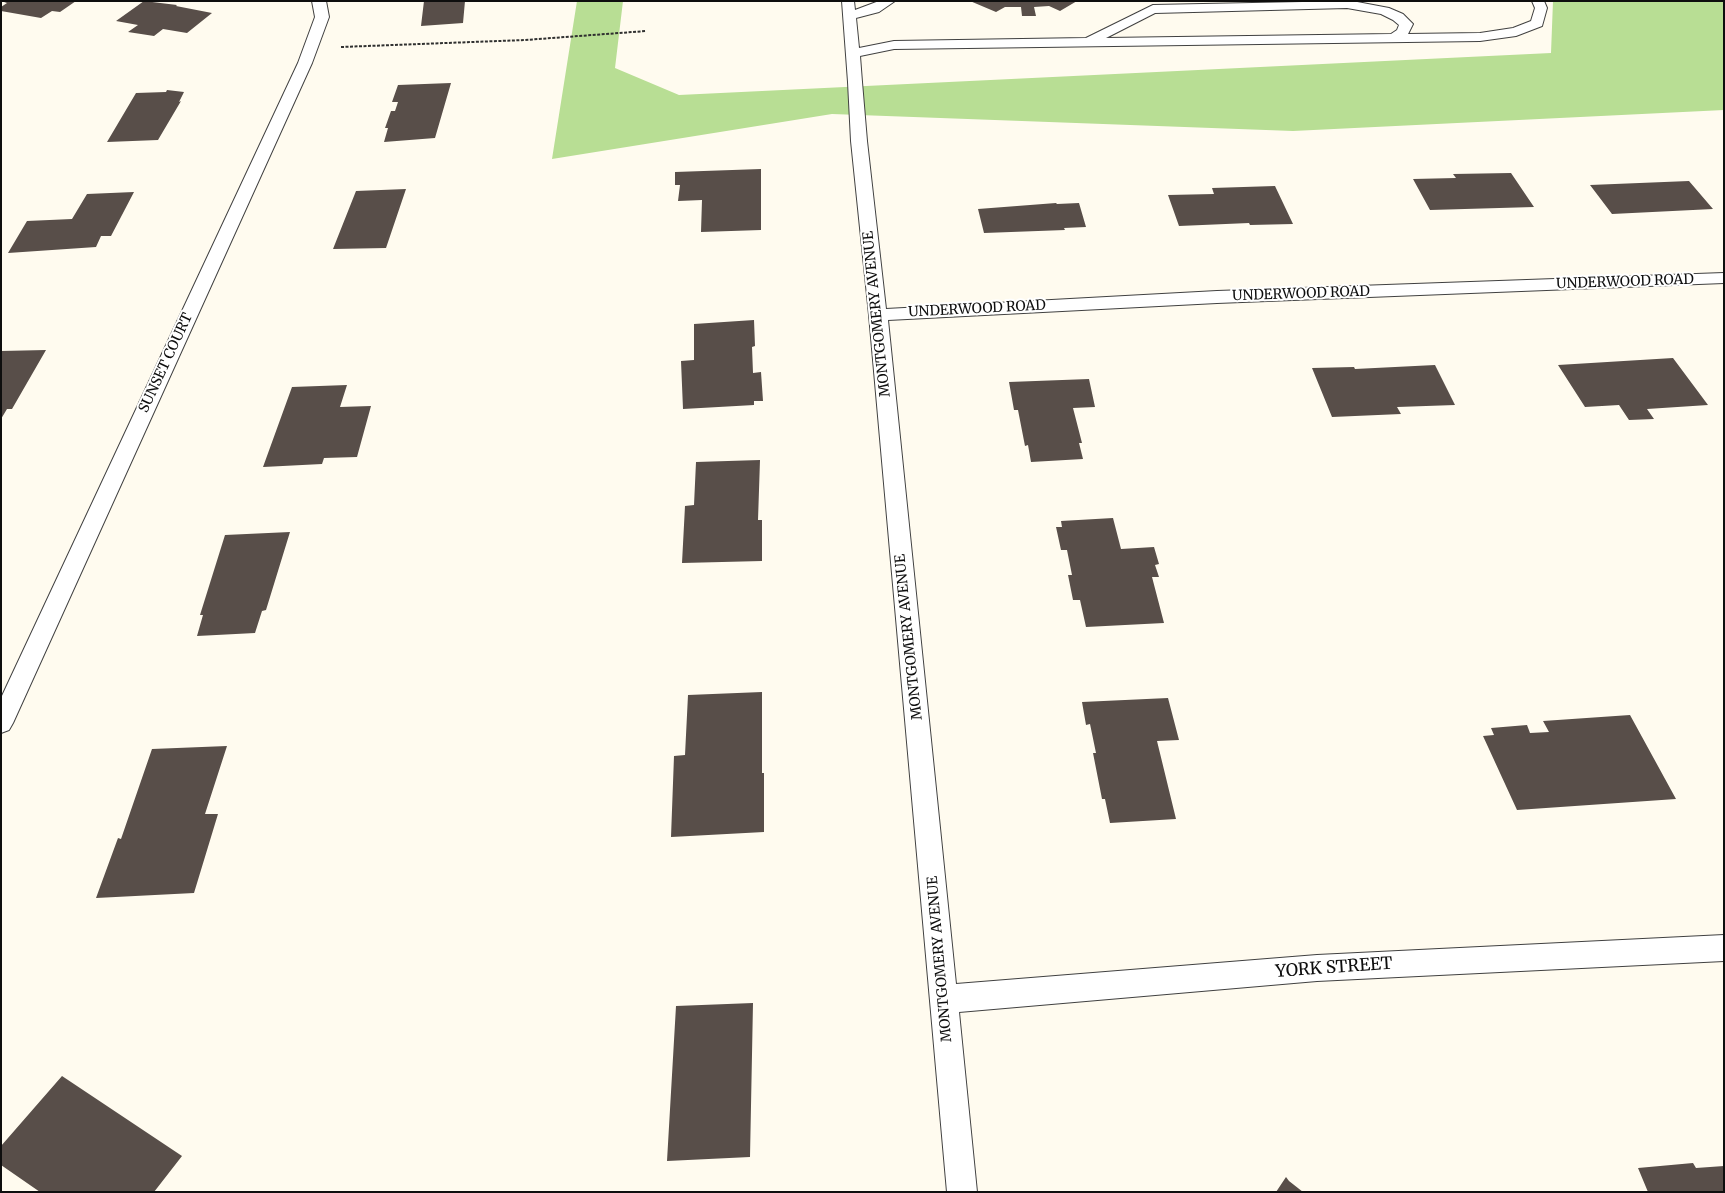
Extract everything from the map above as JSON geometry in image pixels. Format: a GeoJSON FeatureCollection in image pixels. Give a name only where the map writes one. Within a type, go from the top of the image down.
{"type":"FeatureCollection","features":[{"type":"Feature","properties":{"kind":"street","name":"SUNSET COURT"},"geometry":{"type":"LineString","coordinates":[[1,723],[305,63],[322,17],[319,1]]}},
{"type":"Feature","properties":{"kind":"street","name":"MONTGOMERY AVENUE"},"geometry":{"type":"LineString","coordinates":[[855,82],[859,141],[878,315],[962,1192]]}},
{"type":"Feature","properties":{"kind":"street","name":"UNDERWOOD ROAD"},"geometry":{"type":"LineString","coordinates":[[878,315],[1217,297],[1724,278]]}},
{"type":"Feature","properties":{"kind":"street","name":"YORK STREET"},"geometry":{"type":"LineString","coordinates":[[944,999],[1317,968],[1724,948]]}},
{"type":"Feature","properties":{"kind":"lane"},"geometry":{"type":"LineString","coordinates":[[848,1],[855,82]]}},
{"type":"Feature","properties":{"kind":"lane"},"geometry":{"type":"LineString","coordinates":[[850,16],[874,9],[889,1]]}},
{"type":"Feature","properties":{"kind":"lane"},"geometry":{"type":"LineString","coordinates":[[853,53],[894,45],[1480,37],[1516,32],[1537,23],[1541,8],[1538,1]]}},
{"type":"Feature","properties":{"kind":"lane"},"geometry":{"type":"LineString","coordinates":[[1088,42],[1153,9],[1350,2],[1377,9],[1398,17],[1406,24],[1403,32],[1394,38]]}},
{"type":"Feature","properties":{"kind":"path"},"geometry":{"type":"LineString","coordinates":[[336,47],[525,40],[646,31]]}},
{"type":"Feature","properties":{"kind":"green space"},"geometry":{"type":"Polygon","coordinates":[[[577,1],[623,1],[615,68],[679,95],[1551,53],[1553,1],[1724,1],[1724,110],[1293,131],[832,114],[552,159],[577,1]]]}},
{"type":"Feature","properties":{"kind":"building"},"geometry":{"type":"Polygon","coordinates":[[[1,1],[76,1],[60,12],[52,11],[41,18],[1,11],[1,7],[7,3],[1,1]]]}},
{"type":"Feature","properties":{"kind":"building"},"geometry":{"type":"Polygon","coordinates":[[[144,1],[177,5],[176,6],[212,13],[187,33],[163,29],[154,36],[128,32],[138,25],[116,21],[144,1]]]}},
{"type":"Feature","properties":{"kind":"building"},"geometry":{"type":"Polygon","coordinates":[[[424,1],[465,1],[463,23],[421,26],[424,1]]]}},
{"type":"Feature","properties":{"kind":"building"},"geometry":{"type":"Polygon","coordinates":[[[970,1],[1077,1],[1060,11],[1049,6],[1034,7],[1036,16],[1022,16],[1021,7],[1005,7],[996,12],[970,1]]]}},
{"type":"Feature","properties":{"kind":"building"},"geometry":{"type":"Polygon","coordinates":[[[451,83],[435,138],[384,142],[388,128],[385,128],[391,111],[395,111],[398,102],[392,102],[398,85],[451,83]]]}},
{"type":"Feature","properties":{"kind":"building"},"geometry":{"type":"Polygon","coordinates":[[[167,90],[184,92],[179,102],[181,101],[158,140],[107,142],[136,93],[166,92],[167,90]]]}},
{"type":"Feature","properties":{"kind":"building"},"geometry":{"type":"Polygon","coordinates":[[[761,169],[761,230],[701,232],[702,200],[678,201],[680,185],[675,185],[675,172],[761,169]]]}},
{"type":"Feature","properties":{"kind":"building"},"geometry":{"type":"Polygon","coordinates":[[[1511,173],[1534,207],[1430,210],[1413,179],[1456,178],[1453,174],[1511,173]]]}},
{"type":"Feature","properties":{"kind":"building"},"geometry":{"type":"Polygon","coordinates":[[[1689,181],[1713,209],[1612,214],[1590,185],[1689,181]]]}},
{"type":"Feature","properties":{"kind":"building"},"geometry":{"type":"Polygon","coordinates":[[[1275,186],[1293,224],[1250,225],[1249,223],[1179,226],[1168,195],[1214,194],[1212,188],[1275,186]]]}},
{"type":"Feature","properties":{"kind":"building"},"geometry":{"type":"Polygon","coordinates":[[[406,189],[386,248],[333,249],[356,191],[406,189]]]}},
{"type":"Feature","properties":{"kind":"building"},"geometry":{"type":"Polygon","coordinates":[[[134,192],[111,236],[101,236],[96,247],[8,253],[27,221],[72,219],[87,194],[134,192]]]}},
{"type":"Feature","properties":{"kind":"building"},"geometry":{"type":"Polygon","coordinates":[[[1056,203],[1079,203],[1086,227],[1064,228],[1065,230],[984,233],[978,209],[1056,203]]]}},
{"type":"Feature","properties":{"kind":"building"},"geometry":{"type":"Polygon","coordinates":[[[754,320],[755,346],[752,347],[753,373],[761,372],[763,401],[754,401],[754,405],[683,409],[681,361],[694,360],[694,324],[754,320]]]}},
{"type":"Feature","properties":{"kind":"building"},"geometry":{"type":"Polygon","coordinates":[[[46,350],[12,409],[7,409],[1,419],[1,351],[46,350]]]}},
{"type":"Feature","properties":{"kind":"building"},"geometry":{"type":"Polygon","coordinates":[[[1673,358],[1708,405],[1647,409],[1654,419],[1629,420],[1619,405],[1585,407],[1558,365],[1673,358]]]}},
{"type":"Feature","properties":{"kind":"building"},"geometry":{"type":"Polygon","coordinates":[[[1435,365],[1455,405],[1397,407],[1401,414],[1332,417],[1312,368],[1354,367],[1355,369],[1435,365]]]}},
{"type":"Feature","properties":{"kind":"building"},"geometry":{"type":"Polygon","coordinates":[[[1089,379],[1095,407],[1073,408],[1082,443],[1079,443],[1083,459],[1031,462],[1028,445],[1025,446],[1018,410],[1014,410],[1009,382],[1089,379]]]}},
{"type":"Feature","properties":{"kind":"building"},"geometry":{"type":"Polygon","coordinates":[[[347,385],[340,407],[371,406],[357,457],[324,458],[322,464],[263,467],[292,387],[347,385]]]}},
{"type":"Feature","properties":{"kind":"building"},"geometry":{"type":"Polygon","coordinates":[[[760,460],[758,520],[762,520],[762,561],[682,563],[685,506],[694,505],[696,462],[760,460]]]}},
{"type":"Feature","properties":{"kind":"building"},"geometry":{"type":"Polygon","coordinates":[[[1113,518],[1121,549],[1154,547],[1159,564],[1155,565],[1159,577],[1152,577],[1164,623],[1086,627],[1080,600],[1073,600],[1068,575],[1072,575],[1067,550],[1061,550],[1056,527],[1062,527],[1061,521],[1113,518]]]}},
{"type":"Feature","properties":{"kind":"building"},"geometry":{"type":"Polygon","coordinates":[[[290,532],[266,610],[262,611],[255,633],[197,636],[203,615],[200,615],[225,535],[290,532]]]}},
{"type":"Feature","properties":{"kind":"building"},"geometry":{"type":"Polygon","coordinates":[[[762,692],[764,832],[671,837],[674,756],[685,755],[688,695],[762,692]]]}},
{"type":"Feature","properties":{"kind":"building"},"geometry":{"type":"Polygon","coordinates":[[[1168,698],[1179,740],[1157,741],[1176,819],[1110,823],[1105,799],[1102,799],[1093,753],[1096,753],[1090,724],[1086,725],[1082,702],[1168,698]]]}},
{"type":"Feature","properties":{"kind":"building"},"geometry":{"type":"Polygon","coordinates":[[[1630,715],[1676,799],[1517,810],[1483,736],[1494,735],[1491,728],[1527,725],[1530,733],[1549,732],[1543,721],[1630,715]]]}},
{"type":"Feature","properties":{"kind":"building"},"geometry":{"type":"Polygon","coordinates":[[[227,746],[205,814],[218,814],[194,893],[96,898],[118,838],[121,839],[152,749],[227,746]]]}},
{"type":"Feature","properties":{"kind":"building"},"geometry":{"type":"Polygon","coordinates":[[[753,1003],[750,1157],[667,1161],[676,1006],[753,1003]]]}},
{"type":"Feature","properties":{"kind":"building"},"geometry":{"type":"Polygon","coordinates":[[[62,1076],[182,1156],[154,1192],[40,1192],[1,1165],[1,1146],[62,1076]]]}},
{"type":"Feature","properties":{"kind":"building"},"geometry":{"type":"Polygon","coordinates":[[[1693,1163],[1696,1168],[1724,1166],[1724,1192],[1648,1192],[1638,1168],[1693,1163]]]}},
{"type":"Feature","properties":{"kind":"building"},"geometry":{"type":"Polygon","coordinates":[[[1286,1177],[1289,1181],[1303,1192],[1276,1192],[1286,1177]]]}}]}
